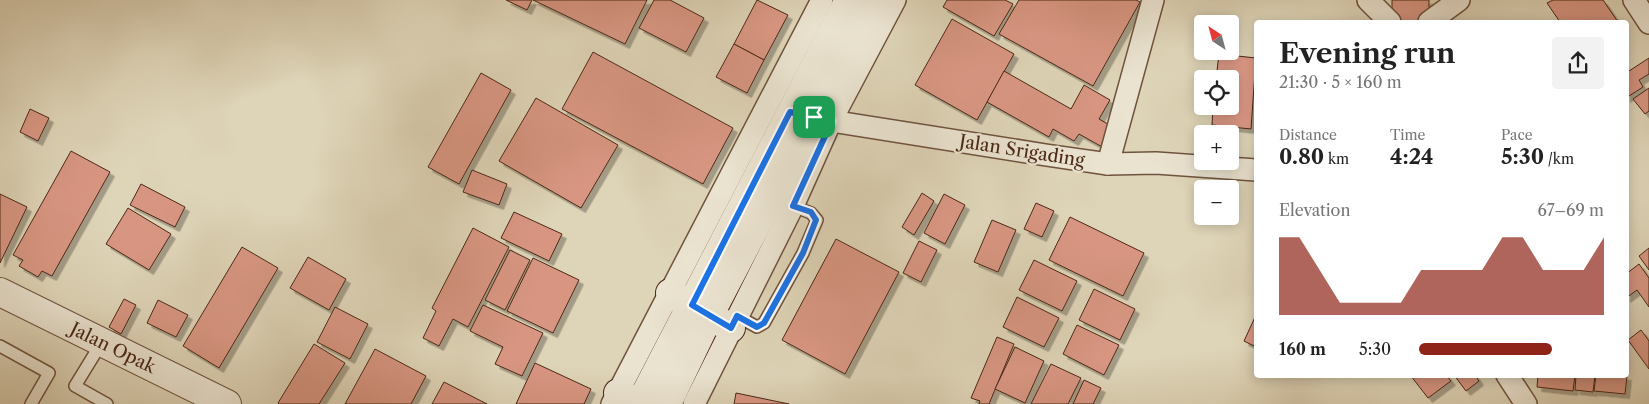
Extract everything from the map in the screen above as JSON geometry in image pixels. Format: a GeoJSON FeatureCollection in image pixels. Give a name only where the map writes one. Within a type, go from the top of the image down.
{"type":"FeatureCollection","features":[{"type":"Feature","properties":{"kind":"main road"},"geometry":{"type":"LineString","coordinates":[[812,117],[849,0]]}},
{"type":"Feature","properties":{"kind":"main road"},"geometry":{"type":"LineString","coordinates":[[667,404],[708,311],[874,0]]}},
{"type":"Feature","properties":{"kind":"main road","name":"Jalan Opak"},"geometry":{"type":"LineString","coordinates":[[0,292],[226,404]]}},
{"type":"Feature","properties":{"kind":"main road"},"geometry":{"type":"LineString","coordinates":[[628,401],[708,311]]}},
{"type":"Feature","properties":{"kind":"street"},"geometry":{"type":"LineString","coordinates":[[694,404],[708,311],[822,0]]}},
{"type":"Feature","properties":{"kind":"street"},"geometry":{"type":"LineString","coordinates":[[708,311],[793,206],[812,117],[895,0]]}},
{"type":"Feature","properties":{"kind":"street"},"geometry":{"type":"LineString","coordinates":[[1108,164],[1153,0]]}},
{"type":"Feature","properties":{"kind":"street"},"geometry":{"type":"LineString","coordinates":[[1368,0],[1388,20]]}},
{"type":"Feature","properties":{"kind":"street"},"geometry":{"type":"LineString","coordinates":[[1432,20],[1458,0]]}},
{"type":"Feature","properties":{"kind":"street"},"geometry":{"type":"LineString","coordinates":[[1634,0],[1649,23]]}},
{"type":"Feature","properties":{"kind":"street","name":"Jalan Srigading"},"geometry":{"type":"LineString","coordinates":[[812,117],[1108,164],[1156,163],[1254,170]]}},
{"type":"Feature","properties":{"kind":"street"},"geometry":{"type":"LineString","coordinates":[[1508,378],[1526,404]]}},
{"type":"Feature","properties":{"kind":"lane"},"geometry":{"type":"LineString","coordinates":[[708,311],[757,327],[764,323],[803,253],[816,220],[811,212],[793,206]]}},
{"type":"Feature","properties":{"kind":"lane"},"geometry":{"type":"LineString","coordinates":[[102,342],[75,386],[107,404]]}},
{"type":"Feature","properties":{"kind":"lane"},"geometry":{"type":"LineString","coordinates":[[0,346],[49,373],[31,404]]}},
{"type":"Feature","properties":{"kind":"building"},"geometry":{"type":"Polygon","coordinates":[[[506,0],[532,0],[527,10],[506,0]]]}},
{"type":"Feature","properties":{"kind":"building"},"geometry":{"type":"Polygon","coordinates":[[[533,0],[647,0],[625,44],[533,0]]]}},
{"type":"Feature","properties":{"kind":"building"},"geometry":{"type":"Polygon","coordinates":[[[654,0],[670,0],[704,18],[686,52],[639,28],[654,0]]]}},
{"type":"Feature","properties":{"kind":"building"},"geometry":{"type":"Polygon","coordinates":[[[757,0],[788,15],[764,60],[734,44],[757,0]]]}},
{"type":"Feature","properties":{"kind":"building"},"geometry":{"type":"Polygon","coordinates":[[[947,0],[1005,0],[1013,4],[994,36],[943,7],[947,0]]]}},
{"type":"Feature","properties":{"kind":"building"},"geometry":{"type":"Polygon","coordinates":[[[1019,0],[1136,0],[1140,2],[1093,86],[999,34],[1019,0]]]}},
{"type":"Feature","properties":{"kind":"building"},"geometry":{"type":"Polygon","coordinates":[[[1392,0],[1429,0],[1429,20],[1392,20],[1392,0]]]}},
{"type":"Feature","properties":{"kind":"building"},"geometry":{"type":"Polygon","coordinates":[[[1553,0],[1603,0],[1617,20],[1559,20],[1547,3],[1553,0]]]}},
{"type":"Feature","properties":{"kind":"building"},"geometry":{"type":"Polygon","coordinates":[[[952,19],[1014,54],[977,120],[915,85],[952,19]]]}},
{"type":"Feature","properties":{"kind":"building"},"geometry":{"type":"Polygon","coordinates":[[[734,44],[764,60],[747,93],[716,77],[734,44]]]}},
{"type":"Feature","properties":{"kind":"building"},"geometry":{"type":"Polygon","coordinates":[[[593,52],[733,128],[703,184],[562,109],[593,52]]]}},
{"type":"Feature","properties":{"kind":"building"},"geometry":{"type":"Polygon","coordinates":[[[1239,56],[1254,58],[1251,129],[1239,128],[1239,125],[1212,125],[1213,115],[1239,115],[1239,70],[1217,70],[1218,60],[1239,60],[1239,56]]]}},
{"type":"Feature","properties":{"kind":"building"},"geometry":{"type":"Polygon","coordinates":[[[1649,58],[1649,74],[1639,80],[1643,87],[1629,96],[1629,71],[1649,58]]]}},
{"type":"Feature","properties":{"kind":"building"},"geometry":{"type":"Polygon","coordinates":[[[1004,71],[1071,109],[1084,85],[1110,100],[1099,119],[1115,128],[1104,148],[1079,134],[1074,141],[1053,129],[1049,137],[987,102],[1004,71]]]}},
{"type":"Feature","properties":{"kind":"building"},"geometry":{"type":"Polygon","coordinates":[[[481,73],[511,90],[459,184],[428,167],[481,73]]]}},
{"type":"Feature","properties":{"kind":"building"},"geometry":{"type":"Polygon","coordinates":[[[1649,88],[1649,111],[1645,114],[1633,99],[1649,88]]]}},
{"type":"Feature","properties":{"kind":"building"},"geometry":{"type":"Polygon","coordinates":[[[536,98],[618,145],[581,208],[499,161],[536,98]]]}},
{"type":"Feature","properties":{"kind":"building"},"geometry":{"type":"Polygon","coordinates":[[[30,109],[49,118],[38,141],[20,132],[30,109]]]}},
{"type":"Feature","properties":{"kind":"building"},"geometry":{"type":"Polygon","coordinates":[[[71,151],[110,172],[52,276],[42,271],[38,277],[19,266],[23,260],[13,255],[71,151]]]}},
{"type":"Feature","properties":{"kind":"building"},"geometry":{"type":"Polygon","coordinates":[[[472,170],[507,184],[499,205],[463,192],[472,170]]]}},
{"type":"Feature","properties":{"kind":"building"},"geometry":{"type":"Polygon","coordinates":[[[141,184],[185,207],[175,227],[130,205],[141,184]]]}},
{"type":"Feature","properties":{"kind":"building"},"geometry":{"type":"Polygon","coordinates":[[[922,193],[934,201],[914,235],[902,227],[922,193]]]}},
{"type":"Feature","properties":{"kind":"building"},"geometry":{"type":"Polygon","coordinates":[[[0,194],[27,207],[0,263],[0,194]]]}},
{"type":"Feature","properties":{"kind":"building"},"geometry":{"type":"Polygon","coordinates":[[[944,194],[965,205],[945,244],[924,233],[944,194]]]}},
{"type":"Feature","properties":{"kind":"building"},"geometry":{"type":"Polygon","coordinates":[[[1036,203],[1054,211],[1042,237],[1024,229],[1036,203]]]}},
{"type":"Feature","properties":{"kind":"building"},"geometry":{"type":"Polygon","coordinates":[[[128,208],[171,234],[149,270],[106,244],[128,208]]]}},
{"type":"Feature","properties":{"kind":"building"},"geometry":{"type":"Polygon","coordinates":[[[514,212],[562,234],[549,261],[501,238],[514,212]]]}},
{"type":"Feature","properties":{"kind":"building"},"geometry":{"type":"Polygon","coordinates":[[[1070,217],[1144,253],[1123,296],[1049,260],[1070,217]]]}},
{"type":"Feature","properties":{"kind":"building"},"geometry":{"type":"Polygon","coordinates":[[[992,220],[1016,230],[998,272],[974,262],[992,220]]]}},
{"type":"Feature","properties":{"kind":"building"},"geometry":{"type":"Polygon","coordinates":[[[473,228],[509,247],[468,327],[453,319],[439,346],[423,338],[436,311],[432,308],[473,228]]]}},
{"type":"Feature","properties":{"kind":"building"},"geometry":{"type":"Polygon","coordinates":[[[836,239],[899,272],[845,374],[782,340],[836,239]]]}},
{"type":"Feature","properties":{"kind":"building"},"geometry":{"type":"Polygon","coordinates":[[[919,241],[937,250],[921,282],[903,273],[919,241]]]}},
{"type":"Feature","properties":{"kind":"building"},"geometry":{"type":"Polygon","coordinates":[[[242,247],[278,268],[219,368],[183,346],[242,247]]]}},
{"type":"Feature","properties":{"kind":"building"},"geometry":{"type":"Polygon","coordinates":[[[1649,248],[1649,270],[1639,256],[1649,248]]]}},
{"type":"Feature","properties":{"kind":"building"},"geometry":{"type":"Polygon","coordinates":[[[510,250],[530,260],[505,310],[485,300],[510,250]]]}},
{"type":"Feature","properties":{"kind":"building"},"geometry":{"type":"Polygon","coordinates":[[[308,257],[346,279],[329,310],[290,288],[308,257]]]}},
{"type":"Feature","properties":{"kind":"building"},"geometry":{"type":"Polygon","coordinates":[[[533,258],[579,280],[553,333],[507,311],[533,258]]]}},
{"type":"Feature","properties":{"kind":"building"},"geometry":{"type":"Polygon","coordinates":[[[1034,260],[1077,281],[1062,311],[1019,290],[1034,260]]]}},
{"type":"Feature","properties":{"kind":"building"},"geometry":{"type":"Polygon","coordinates":[[[1639,264],[1649,278],[1649,307],[1637,290],[1629,296],[1629,272],[1639,264]]]}},
{"type":"Feature","properties":{"kind":"building"},"geometry":{"type":"Polygon","coordinates":[[[1094,289],[1135,309],[1120,340],[1079,320],[1094,289]]]}},
{"type":"Feature","properties":{"kind":"building"},"geometry":{"type":"Polygon","coordinates":[[[1017,297],[1059,318],[1044,347],[1003,327],[1017,297]]]}},
{"type":"Feature","properties":{"kind":"building"},"geometry":{"type":"Polygon","coordinates":[[[124,299],[136,305],[121,334],[109,327],[124,299]]]}},
{"type":"Feature","properties":{"kind":"building"},"geometry":{"type":"Polygon","coordinates":[[[158,300],[188,315],[176,337],[147,323],[158,300]]]}},
{"type":"Feature","properties":{"kind":"building"},"geometry":{"type":"Polygon","coordinates":[[[483,305],[543,333],[522,376],[495,364],[503,347],[470,331],[483,305]]]}},
{"type":"Feature","properties":{"kind":"building"},"geometry":{"type":"Polygon","coordinates":[[[335,307],[368,324],[350,359],[317,342],[335,307]]]}},
{"type":"Feature","properties":{"kind":"building"},"geometry":{"type":"Polygon","coordinates":[[[1254,319],[1254,346],[1244,341],[1254,319]]]}},
{"type":"Feature","properties":{"kind":"building"},"geometry":{"type":"Polygon","coordinates":[[[1077,325],[1119,345],[1104,375],[1063,354],[1077,325]]]}},
{"type":"Feature","properties":{"kind":"building"},"geometry":{"type":"Polygon","coordinates":[[[1641,330],[1649,341],[1649,369],[1629,341],[1629,339],[1641,330]]]}},
{"type":"Feature","properties":{"kind":"building"},"geometry":{"type":"Polygon","coordinates":[[[997,337],[1014,344],[989,404],[979,404],[980,401],[971,398],[997,337]]]}},
{"type":"Feature","properties":{"kind":"building"},"geometry":{"type":"Polygon","coordinates":[[[314,344],[345,363],[319,404],[279,404],[278,403],[314,344]]]}},
{"type":"Feature","properties":{"kind":"building"},"geometry":{"type":"Polygon","coordinates":[[[1015,347],[1044,361],[1025,403],[995,389],[1015,347]]]}},
{"type":"Feature","properties":{"kind":"building"},"geometry":{"type":"Polygon","coordinates":[[[375,349],[426,376],[411,404],[345,404],[375,349]]]}},
{"type":"Feature","properties":{"kind":"building"},"geometry":{"type":"Polygon","coordinates":[[[535,363],[591,389],[584,404],[516,404],[535,363]]]}},
{"type":"Feature","properties":{"kind":"building"},"geometry":{"type":"Polygon","coordinates":[[[1051,364],[1081,378],[1068,404],[1031,404],[1051,364]]]}},
{"type":"Feature","properties":{"kind":"building"},"geometry":{"type":"Polygon","coordinates":[[[1413,378],[1448,378],[1451,381],[1428,398],[1413,378]]]}},
{"type":"Feature","properties":{"kind":"building"},"geometry":{"type":"Polygon","coordinates":[[[1456,378],[1477,378],[1479,381],[1466,391],[1456,378]]]}},
{"type":"Feature","properties":{"kind":"building"},"geometry":{"type":"Polygon","coordinates":[[[1538,378],[1575,378],[1573,391],[1537,387],[1538,378]]]}},
{"type":"Feature","properties":{"kind":"building"},"geometry":{"type":"Polygon","coordinates":[[[1576,378],[1595,378],[1593,392],[1575,390],[1576,378]]]}},
{"type":"Feature","properties":{"kind":"building"},"geometry":{"type":"Polygon","coordinates":[[[1596,378],[1627,378],[1625,394],[1594,391],[1596,378]]]}},
{"type":"Feature","properties":{"kind":"building"},"geometry":{"type":"Polygon","coordinates":[[[1084,380],[1101,388],[1093,404],[1073,404],[1084,380]]]}},
{"type":"Feature","properties":{"kind":"building"},"geometry":{"type":"Polygon","coordinates":[[[444,382],[487,404],[432,404],[444,382]]]}},
{"type":"Feature","properties":{"kind":"building"},"geometry":{"type":"Polygon","coordinates":[[[736,393],[789,404],[734,404],[736,393]]]}},
{"type":"Feature","properties":{"kind":"route"},"geometry":{"type":"LineString","coordinates":[[790,112],[814,117],[832,121],[793,206],[811,212],[816,220],[812,233],[764,323],[757,327],[737,316],[731,328],[692,305],[790,112]]}}]}
